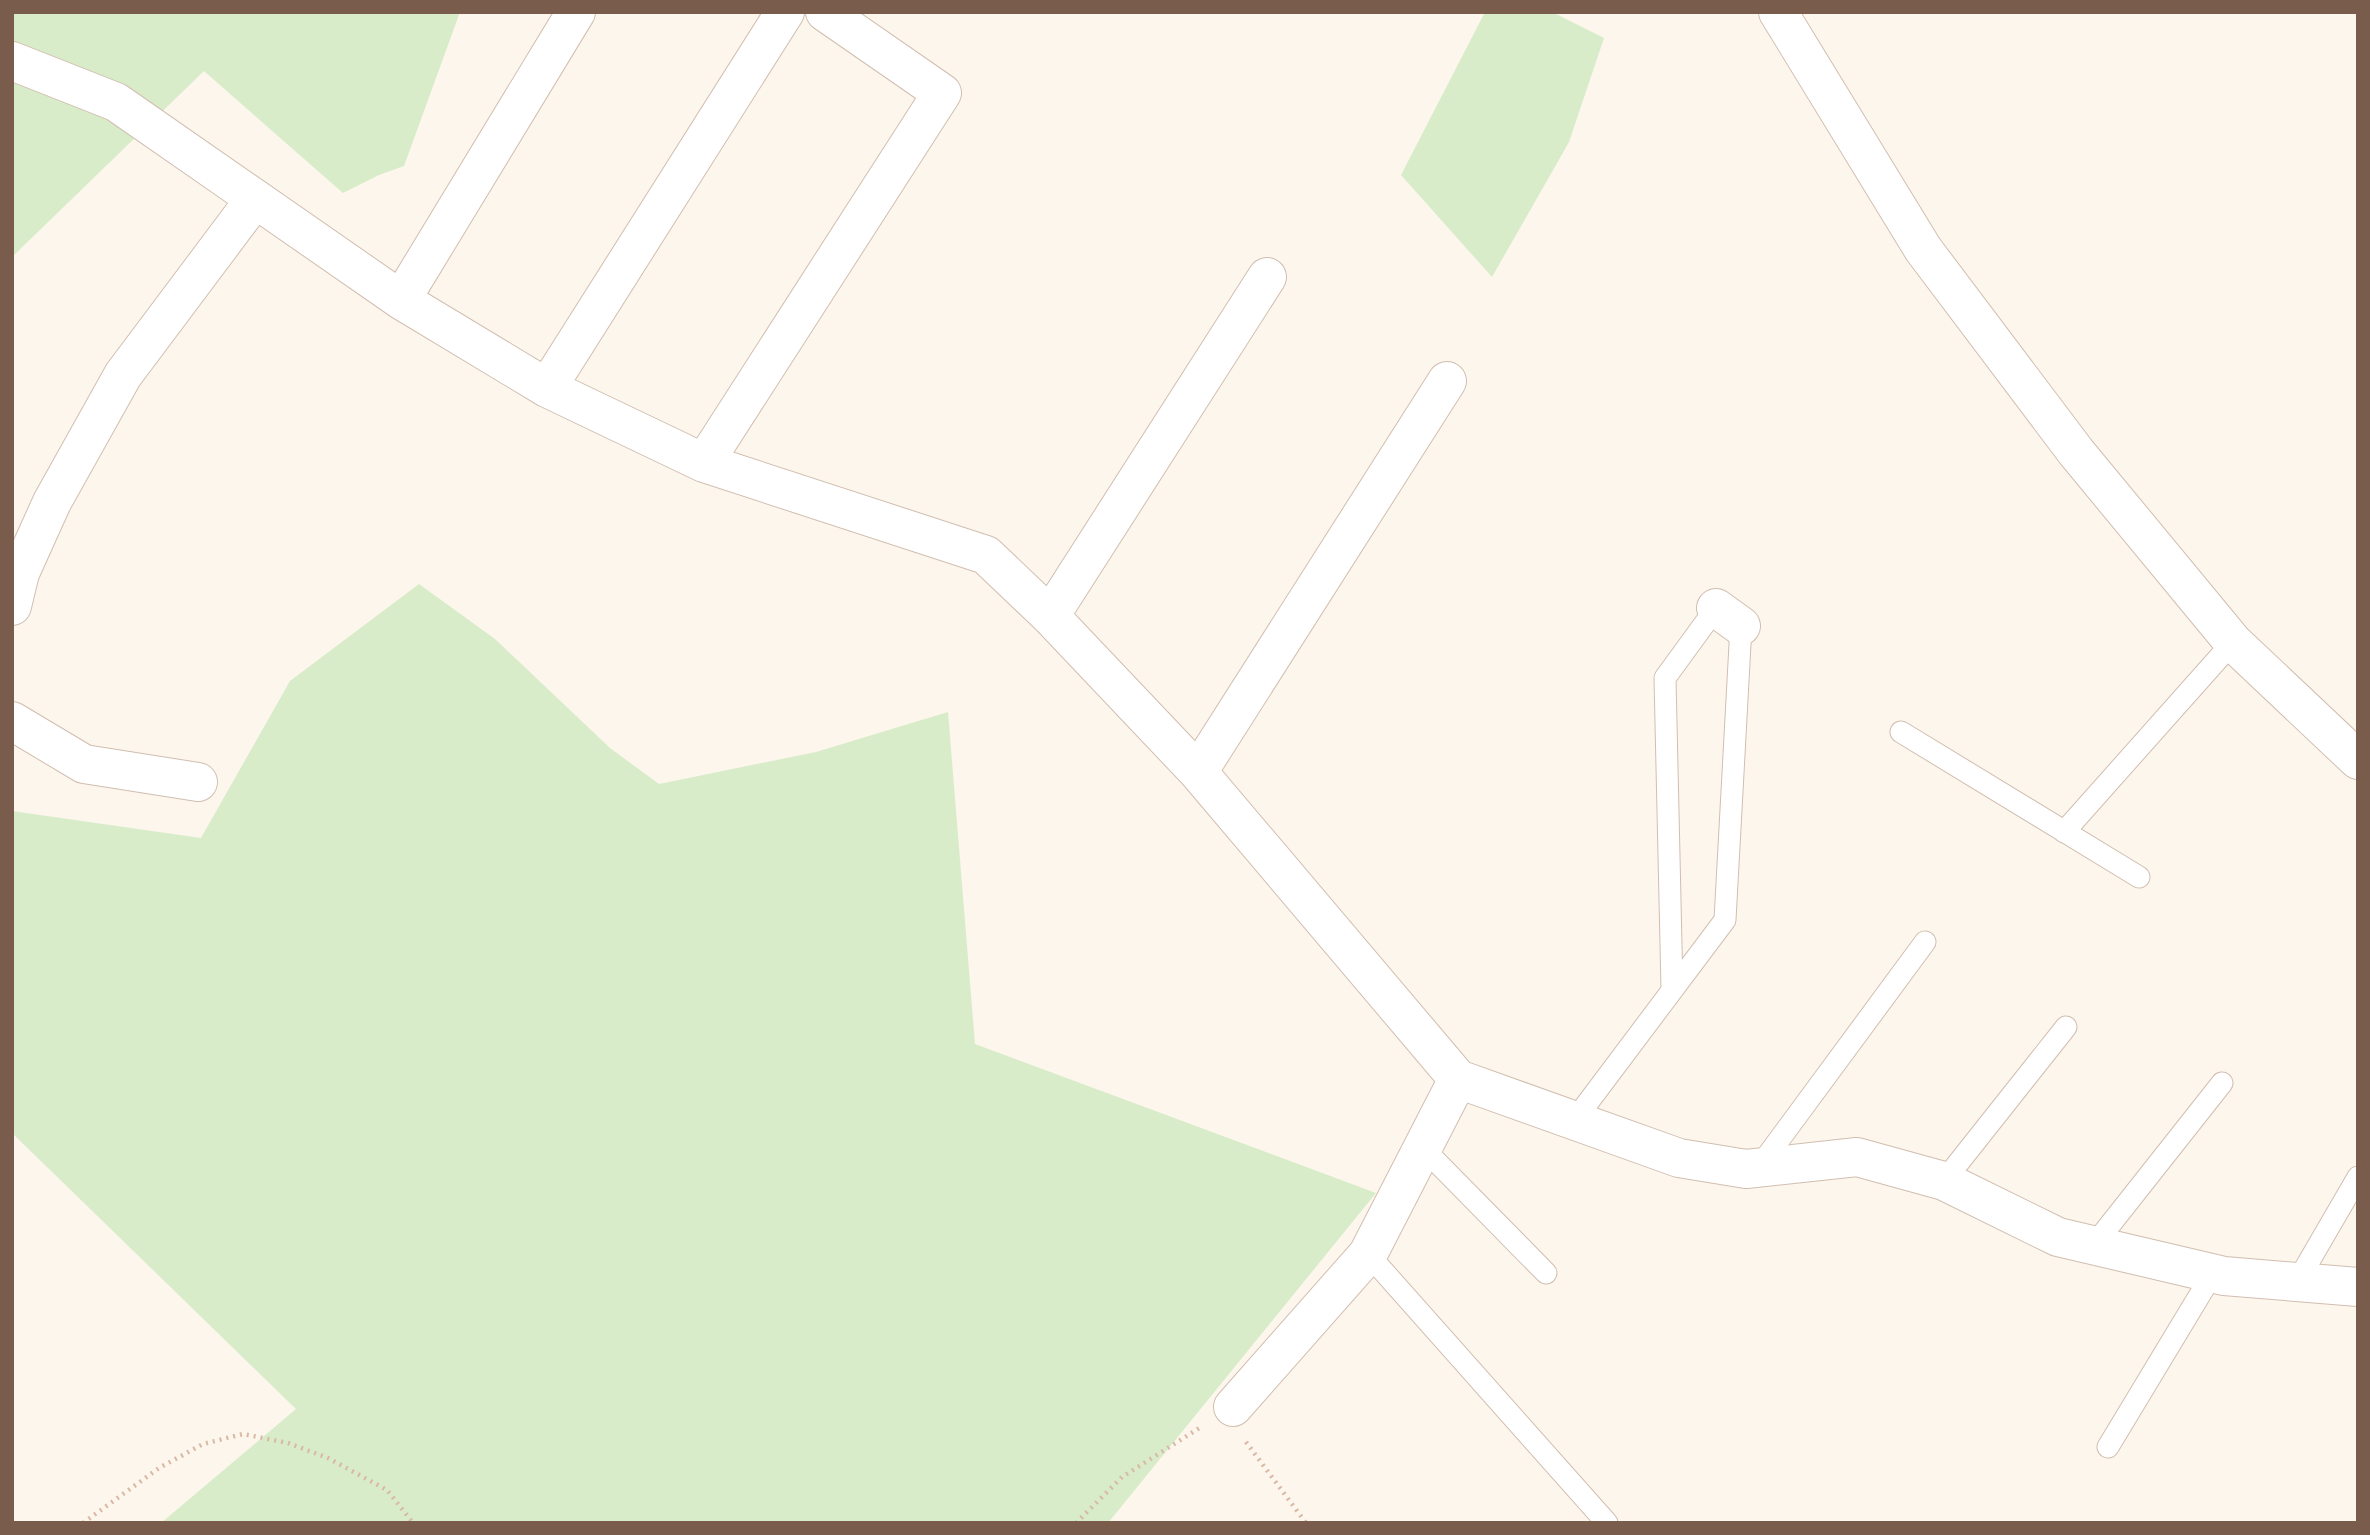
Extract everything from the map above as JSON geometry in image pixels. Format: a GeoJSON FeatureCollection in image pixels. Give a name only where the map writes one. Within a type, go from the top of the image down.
{"type":"FeatureCollection","features":[{"type":"Feature","properties":{"kind":"street"},"geometry":{"type":"LineString","coordinates":[[401,300],[576,12]]}},
{"type":"Feature","properties":{"kind":"street"},"geometry":{"type":"LineString","coordinates":[[547,388],[785,12]]}},
{"type":"Feature","properties":{"kind":"street"},"geometry":{"type":"LineString","coordinates":[[704,463],[942,93],[825,12]]}},
{"type":"Feature","properties":{"kind":"street"},"geometry":{"type":"LineString","coordinates":[[1778,12],[1923,249],[2076,452],[2233,642],[2358,760]]}},
{"type":"Feature","properties":{"kind":"street"},"geometry":{"type":"LineString","coordinates":[[12,61],[116,102],[401,300],[547,388],[704,463],[986,555],[1051,616],[1198,772],[1458,1079],[1679,1158],[1746,1169],[1857,1157],[1944,1181],[2058,1237],[2213,1273],[2358,1287]]}},
{"type":"Feature","properties":{"kind":"street"},"geometry":{"type":"LineString","coordinates":[[12,606],[20,573],[52,502],[123,375],[255,199]]}},
{"type":"Feature","properties":{"kind":"street"},"geometry":{"type":"LineString","coordinates":[[1051,616],[1267,277]]}},
{"type":"Feature","properties":{"kind":"street"},"geometry":{"type":"LineString","coordinates":[[1198,772],[1447,381]]}},
{"type":"Feature","properties":{"kind":"street"},"geometry":{"type":"LineString","coordinates":[[12,720],[84,764],[198,782]]}},
{"type":"Feature","properties":{"kind":"street"},"geometry":{"type":"LineString","coordinates":[[1233,1407],[1368,1254],[1458,1079]]}},
{"type":"Feature","properties":{"kind":"lane"},"geometry":{"type":"LineString","coordinates":[[1574,1121],[1724,920],[1729,617],[1665,678],[1672,989]]}},
{"type":"Feature","properties":{"kind":"lane"},"geometry":{"type":"LineString","coordinates":[[2064,832],[2233,642]]}},
{"type":"Feature","properties":{"kind":"lane"},"geometry":{"type":"LineString","coordinates":[[1901,732],[2139,877]]}},
{"type":"Feature","properties":{"kind":"lane"},"geometry":{"type":"LineString","coordinates":[[1759,1167],[1924,942]]}},
{"type":"Feature","properties":{"kind":"lane"},"geometry":{"type":"LineString","coordinates":[[1944,1181],[2066,1027]]}},
{"type":"Feature","properties":{"kind":"lane"},"geometry":{"type":"LineString","coordinates":[[2094,1245],[2222,1083]]}},
{"type":"Feature","properties":{"kind":"lane"},"geometry":{"type":"LineString","coordinates":[[1423,1148],[1546,1273]]}},
{"type":"Feature","properties":{"kind":"lane"},"geometry":{"type":"LineString","coordinates":[[2297,1282],[2358,1177]]}},
{"type":"Feature","properties":{"kind":"lane"},"geometry":{"type":"LineString","coordinates":[[1368,1254],[1606,1523]]}},
{"type":"Feature","properties":{"kind":"lane"},"geometry":{"type":"LineString","coordinates":[[2108,1447],[2213,1273]]}},
{"type":"Feature","properties":{"kind":"path"},"geometry":{"type":"LineString","coordinates":[[1076,1523],[1122,1476],[1233,1407],[1249,1450],[1306,1523]]}},
{"type":"Feature","properties":{"kind":"path"},"geometry":{"type":"LineString","coordinates":[[83,1523],[159,1468],[203,1444],[243,1434],[288,1443],[328,1458],[387,1490],[413,1523]]}},
{"type":"Feature","properties":{"kind":"green space"},"geometry":{"type":"Polygon","coordinates":[[[12,12],[460,12],[404,166],[343,193],[204,71],[12,257],[12,12]]]}},
{"type":"Feature","properties":{"kind":"green space"},"geometry":{"type":"Polygon","coordinates":[[[1485,12],[1552,12],[1604,38],[1569,142],[1492,277],[1401,175],[1485,12]]]}},
{"type":"Feature","properties":{"kind":"green space"},"geometry":{"type":"Polygon","coordinates":[[[419,584],[495,639],[610,748],[659,784],[816,752],[948,712],[975,1044],[1376,1193],[1108,1523],[161,1523],[296,1409],[12,1133],[12,811],[201,838],[290,681],[419,584]]]}}]}
